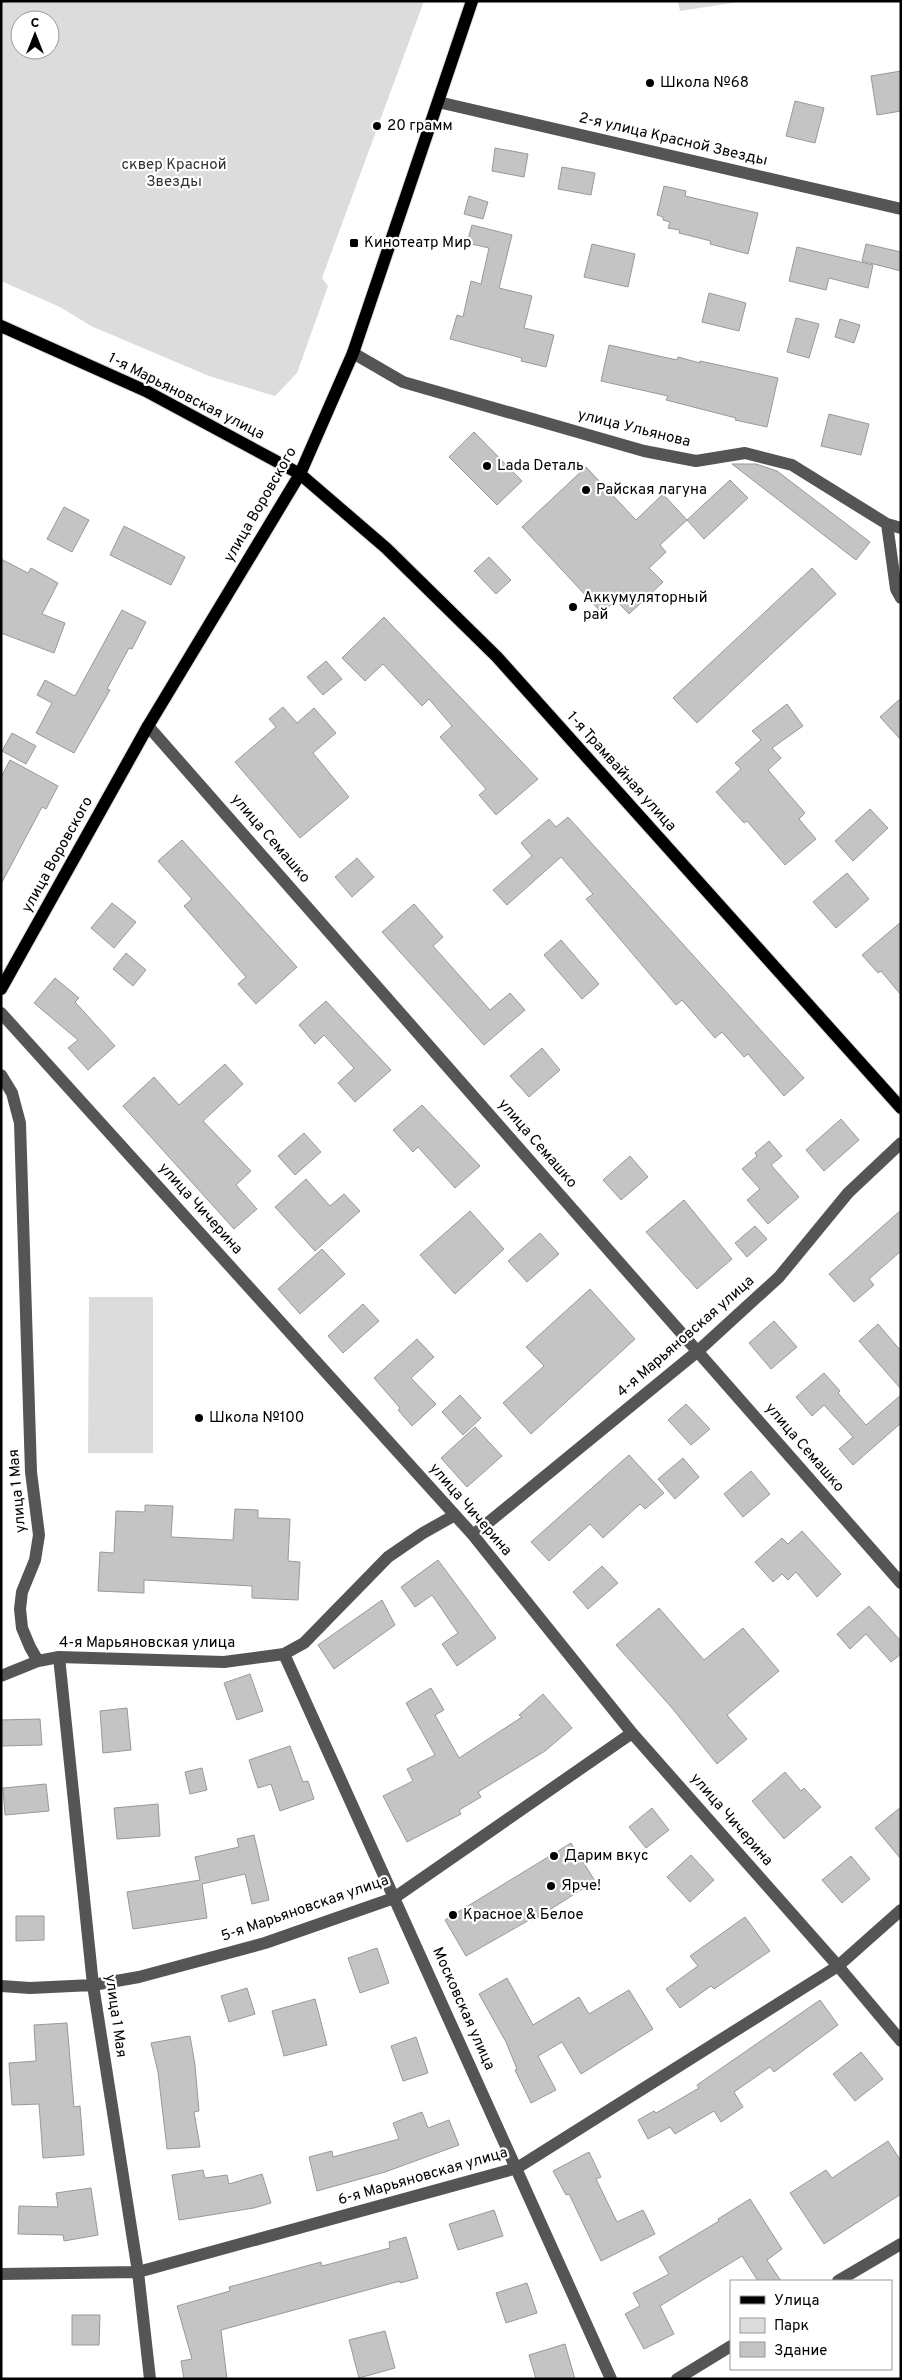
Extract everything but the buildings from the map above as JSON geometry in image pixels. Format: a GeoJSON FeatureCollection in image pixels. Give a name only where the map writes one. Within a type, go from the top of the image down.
{"type":"FeatureCollection","features":[{"type":"Feature","properties":{"kind":"main road","name":"улица Воровского"},"geometry":{"type":"LineString","coordinates":[[1,989],[148,726],[300,474],[353,353],[472,1]]}},
{"type":"Feature","properties":{"kind":"main road","name":"1-я Марьяновская улица"},"geometry":{"type":"LineString","coordinates":[[1,326],[146,391],[300,474]]}},
{"type":"Feature","properties":{"kind":"main road","name":"1-я Трамвайная улица"},"geometry":{"type":"LineString","coordinates":[[300,474],[386,548],[497,657],[901,1108]]}},
{"type":"Feature","properties":{"kind":"street","name":"2-я улица Красной Звезды"},"geometry":{"type":"LineString","coordinates":[[438,102],[901,209]]}},
{"type":"Feature","properties":{"kind":"street","name":"улица Ульянова"},"geometry":{"type":"LineString","coordinates":[[353,353],[402,382],[644,451],[696,461],[745,453],[792,465],[887,524],[901,528]]}},
{"type":"Feature","properties":{"kind":"street"},"geometry":{"type":"LineString","coordinates":[[887,524],[896,589],[901,598]]}},
{"type":"Feature","properties":{"kind":"street","name":"улица Семашко"},"geometry":{"type":"LineString","coordinates":[[148,726],[901,1583]]}},
{"type":"Feature","properties":{"kind":"street","name":"улица Чичерина"},"geometry":{"type":"LineString","coordinates":[[1,1013],[473,1535],[632,1733],[838,1966],[901,2041]]}},
{"type":"Feature","properties":{"kind":"street","name":"улица 1 Мая"},"geometry":{"type":"LineString","coordinates":[[1,1075],[12,1093],[20,1123],[31,1472],[39,1535],[35,1560],[22,1592],[20,1609],[22,1628],[38,1661]]}},
{"type":"Feature","properties":{"kind":"street","name":"4-я Марьяновская улица"},"geometry":{"type":"LineString","coordinates":[[473,1535],[698,1351],[779,1277],[848,1193],[901,1143]]}},
{"type":"Feature","properties":{"kind":"street","name":"4-я Марьяновская улица"},"geometry":{"type":"LineString","coordinates":[[1,1676],[38,1661],[59,1657],[224,1662],[284,1654],[304,1643],[388,1557],[422,1533],[455,1515]]}},
{"type":"Feature","properties":{"kind":"street","name":"Московская улица"},"geometry":{"type":"LineString","coordinates":[[284,1654],[611,2379]]}},
{"type":"Feature","properties":{"kind":"street","name":"улица 1 Мая"},"geometry":{"type":"LineString","coordinates":[[59,1657],[93,1985],[138,2272],[150,2379]]}},
{"type":"Feature","properties":{"kind":"street","name":"5-я Марьяновская улица"},"geometry":{"type":"LineString","coordinates":[[1,1986],[30,1988],[93,1985],[139,1977],[265,1943],[394,1898],[632,1733]]}},
{"type":"Feature","properties":{"kind":"street","name":"6-я Марьяновская улица"},"geometry":{"type":"LineString","coordinates":[[1,2274],[138,2272],[517,2168],[838,1966],[901,1910]]}},
{"type":"Feature","properties":{"kind":"street"},"geometry":{"type":"LineString","coordinates":[[840,2280],[901,2244]]}},
{"type":"Feature","properties":{"kind":"street"},"geometry":{"type":"LineString","coordinates":[[676,2379],[730,2347]]}},
{"type":"Feature","properties":{"kind":"green space","name":"сквер Красной Звезды"},"geometry":{"type":"Polygon","coordinates":[[[1,1],[424,1],[322,278],[328,286],[297,373],[275,396],[209,376],[91,326],[60,307],[1,281],[1,1]]]}},
{"type":"Feature","properties":{"kind":"green space"},"geometry":{"type":"Polygon","coordinates":[[[678,1],[745,1],[680,11],[678,1]]]}},
{"type":"Feature","properties":{"kind":"green space"},"geometry":{"type":"Polygon","coordinates":[[[89,1297],[153,1297],[153,1453],[88,1453],[89,1297]]]}},
{"type":"Feature","properties":{"kind":"place","name":"Школа №68"},"geometry":{"type":"Point","coordinates":[650,83]}},
{"type":"Feature","properties":{"kind":"place","name":"20 грамм"},"geometry":{"type":"Point","coordinates":[377,126]}},
{"type":"Feature","properties":{"kind":"place","name":"Кинотеатр Мир"},"geometry":{"type":"Point","coordinates":[354,243]}},
{"type":"Feature","properties":{"kind":"place","name":"Lada Dеталь"},"geometry":{"type":"Point","coordinates":[487,466]}},
{"type":"Feature","properties":{"kind":"place","name":"Райская лагуна"},"geometry":{"type":"Point","coordinates":[586,490]}},
{"type":"Feature","properties":{"kind":"place","name":"Аккумуляторный рай"},"geometry":{"type":"Point","coordinates":[573,607]}},
{"type":"Feature","properties":{"kind":"place","name":"Школа №100"},"geometry":{"type":"Point","coordinates":[199,1418]}},
{"type":"Feature","properties":{"kind":"place","name":"Дарим вкус"},"geometry":{"type":"Point","coordinates":[554,1856]}},
{"type":"Feature","properties":{"kind":"place","name":"Ярче!"},"geometry":{"type":"Point","coordinates":[551,1886]}},
{"type":"Feature","properties":{"kind":"place","name":"Красное & Белое"},"geometry":{"type":"Point","coordinates":[453,1915]}}]}
